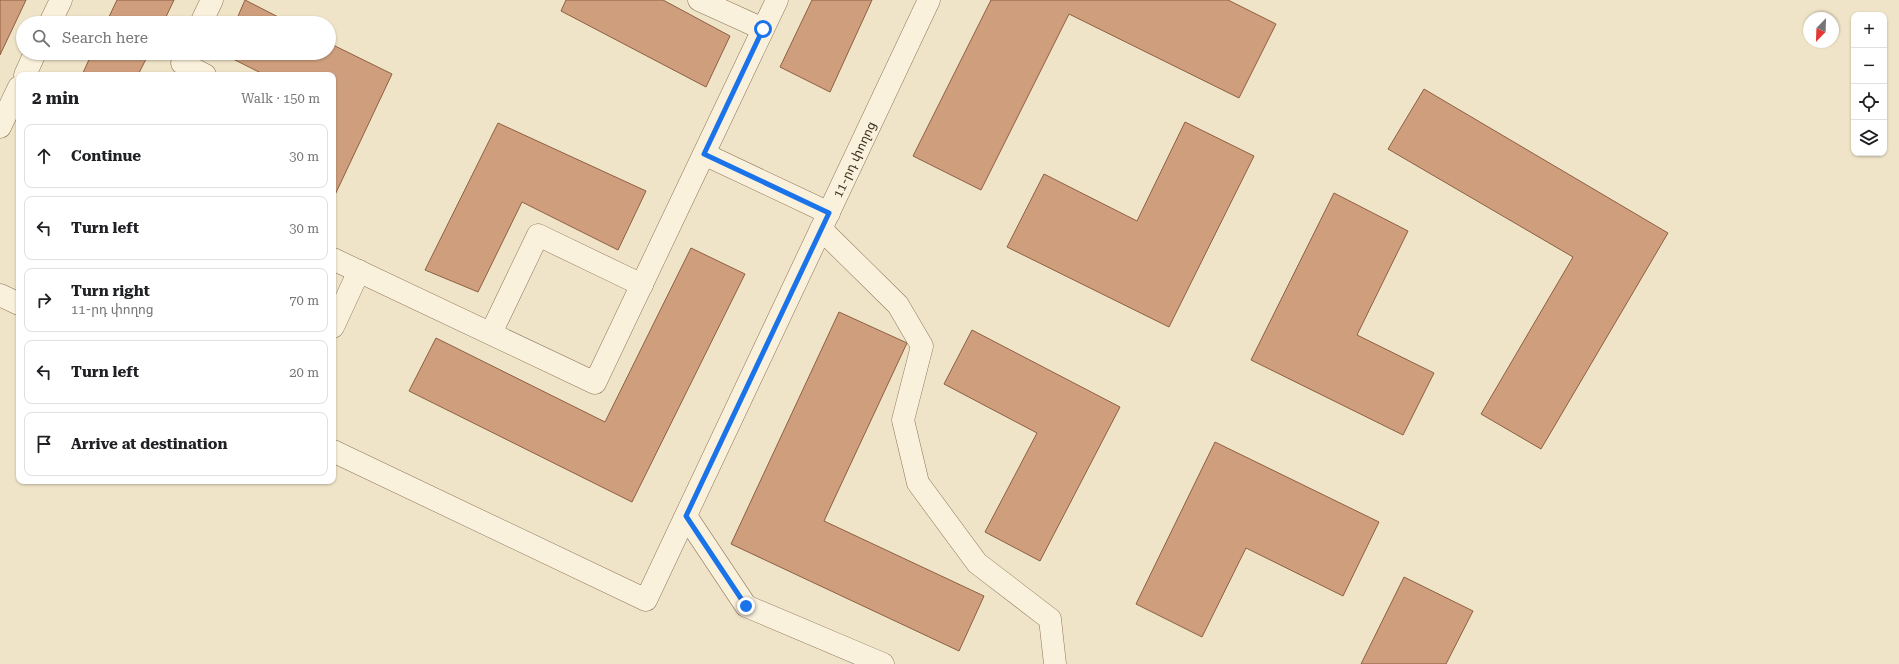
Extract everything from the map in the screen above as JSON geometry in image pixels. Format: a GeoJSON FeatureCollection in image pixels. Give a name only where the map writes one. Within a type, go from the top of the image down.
{"type":"FeatureCollection","features":[{"type":"Feature","properties":{"kind":"street"},"geometry":{"type":"LineString","coordinates":[[53,16],[61,0]]}},
{"type":"Feature","properties":{"kind":"street"},"geometry":{"type":"LineString","coordinates":[[204,16],[212,0]]}},
{"type":"Feature","properties":{"kind":"street"},"geometry":{"type":"LineString","coordinates":[[700,0],[763,29]]}},
{"type":"Feature","properties":{"kind":"street"},"geometry":{"type":"LineString","coordinates":[[336,260],[595,383],[777,0]]}},
{"type":"Feature","properties":{"kind":"street","name":"11-րդ փողոց"},"geometry":{"type":"LineString","coordinates":[[336,452],[646,600],[930,0]]}},
{"type":"Feature","properties":{"kind":"street"},"geometry":{"type":"LineString","coordinates":[[26,72],[32,60]]}},
{"type":"Feature","properties":{"kind":"street"},"geometry":{"type":"LineString","coordinates":[[182,64],[199,72]]}},
{"type":"Feature","properties":{"kind":"street"},"geometry":{"type":"LineString","coordinates":[[0,127],[16,93]]}},
{"type":"Feature","properties":{"kind":"street"},"geometry":{"type":"LineString","coordinates":[[704,154],[825,221],[898,305],[922,346],[904,420],[918,483],[977,563],[1050,619],[1055,664]]}},
{"type":"Feature","properties":{"kind":"street"},"geometry":{"type":"LineString","coordinates":[[491,334],[538,235],[642,285]]}},
{"type":"Feature","properties":{"kind":"street"},"geometry":{"type":"LineString","coordinates":[[336,320],[359,271]]}},
{"type":"Feature","properties":{"kind":"street"},"geometry":{"type":"LineString","coordinates":[[0,295],[16,303]]}},
{"type":"Feature","properties":{"kind":"street"},"geometry":{"type":"LineString","coordinates":[[686,516],[746,606],[883,664]]}},
{"type":"Feature","properties":{"kind":"building"},"geometry":{"type":"Polygon","coordinates":[[[0,0],[26,0],[18,16],[16,16],[16,21],[0,55],[0,0]]]}},
{"type":"Feature","properties":{"kind":"building"},"geometry":{"type":"Polygon","coordinates":[[[117,0],[174,0],[166,16],[109,16],[117,0]]]}},
{"type":"Feature","properties":{"kind":"building"},"geometry":{"type":"Polygon","coordinates":[[[245,0],[276,16],[238,16],[245,0]]]}},
{"type":"Feature","properties":{"kind":"building"},"geometry":{"type":"Polygon","coordinates":[[[566,0],[663,0],[730,36],[706,87],[561,11],[566,0]]]}},
{"type":"Feature","properties":{"kind":"building"},"geometry":{"type":"Polygon","coordinates":[[[812,0],[872,0],[830,92],[780,67],[812,0]]]}},
{"type":"Feature","properties":{"kind":"building"},"geometry":{"type":"Polygon","coordinates":[[[991,0],[1228,0],[1276,24],[1239,98],[1069,14],[981,190],[913,156],[991,0]]]}},
{"type":"Feature","properties":{"kind":"building"},"geometry":{"type":"Polygon","coordinates":[[[336,46],[392,74],[336,193],[336,72],[259,72],[235,60],[336,60],[336,46]]]}},
{"type":"Feature","properties":{"kind":"building"},"geometry":{"type":"Polygon","coordinates":[[[89,60],[146,60],[140,72],[83,72],[89,60]]]}},
{"type":"Feature","properties":{"kind":"building"},"geometry":{"type":"Polygon","coordinates":[[[1424,89],[1668,233],[1541,449],[1481,414],[1573,257],[1388,149],[1424,89]]]}},
{"type":"Feature","properties":{"kind":"building"},"geometry":{"type":"Polygon","coordinates":[[[1185,122],[1254,156],[1169,327],[1007,247],[1044,174],[1137,221],[1185,122]]]}},
{"type":"Feature","properties":{"kind":"building"},"geometry":{"type":"Polygon","coordinates":[[[498,123],[646,191],[618,250],[522,202],[478,292],[425,270],[498,123]]]}},
{"type":"Feature","properties":{"kind":"building"},"geometry":{"type":"Polygon","coordinates":[[[1334,193],[1408,231],[1357,335],[1434,373],[1403,435],[1251,360],[1334,193]]]}},
{"type":"Feature","properties":{"kind":"building"},"geometry":{"type":"Polygon","coordinates":[[[691,248],[745,274],[632,502],[409,391],[436,338],[605,422],[691,248]]]}},
{"type":"Feature","properties":{"kind":"building"},"geometry":{"type":"Polygon","coordinates":[[[839,312],[907,343],[824,521],[984,596],[959,651],[731,544],[839,312]]]}},
{"type":"Feature","properties":{"kind":"building"},"geometry":{"type":"Polygon","coordinates":[[[972,330],[1120,407],[1040,561],[985,532],[1037,433],[944,384],[972,330]]]}},
{"type":"Feature","properties":{"kind":"building"},"geometry":{"type":"Polygon","coordinates":[[[1215,442],[1379,522],[1343,596],[1246,548],[1202,637],[1136,604],[1215,442]]]}},
{"type":"Feature","properties":{"kind":"building"},"geometry":{"type":"Polygon","coordinates":[[[1404,577],[1473,611],[1446,664],[1361,664],[1404,577]]]}},
{"type":"Feature","properties":{"kind":"route"},"geometry":{"type":"LineString","coordinates":[[746,606],[686,516],[829,213],[704,154],[763,29]]}}]}
